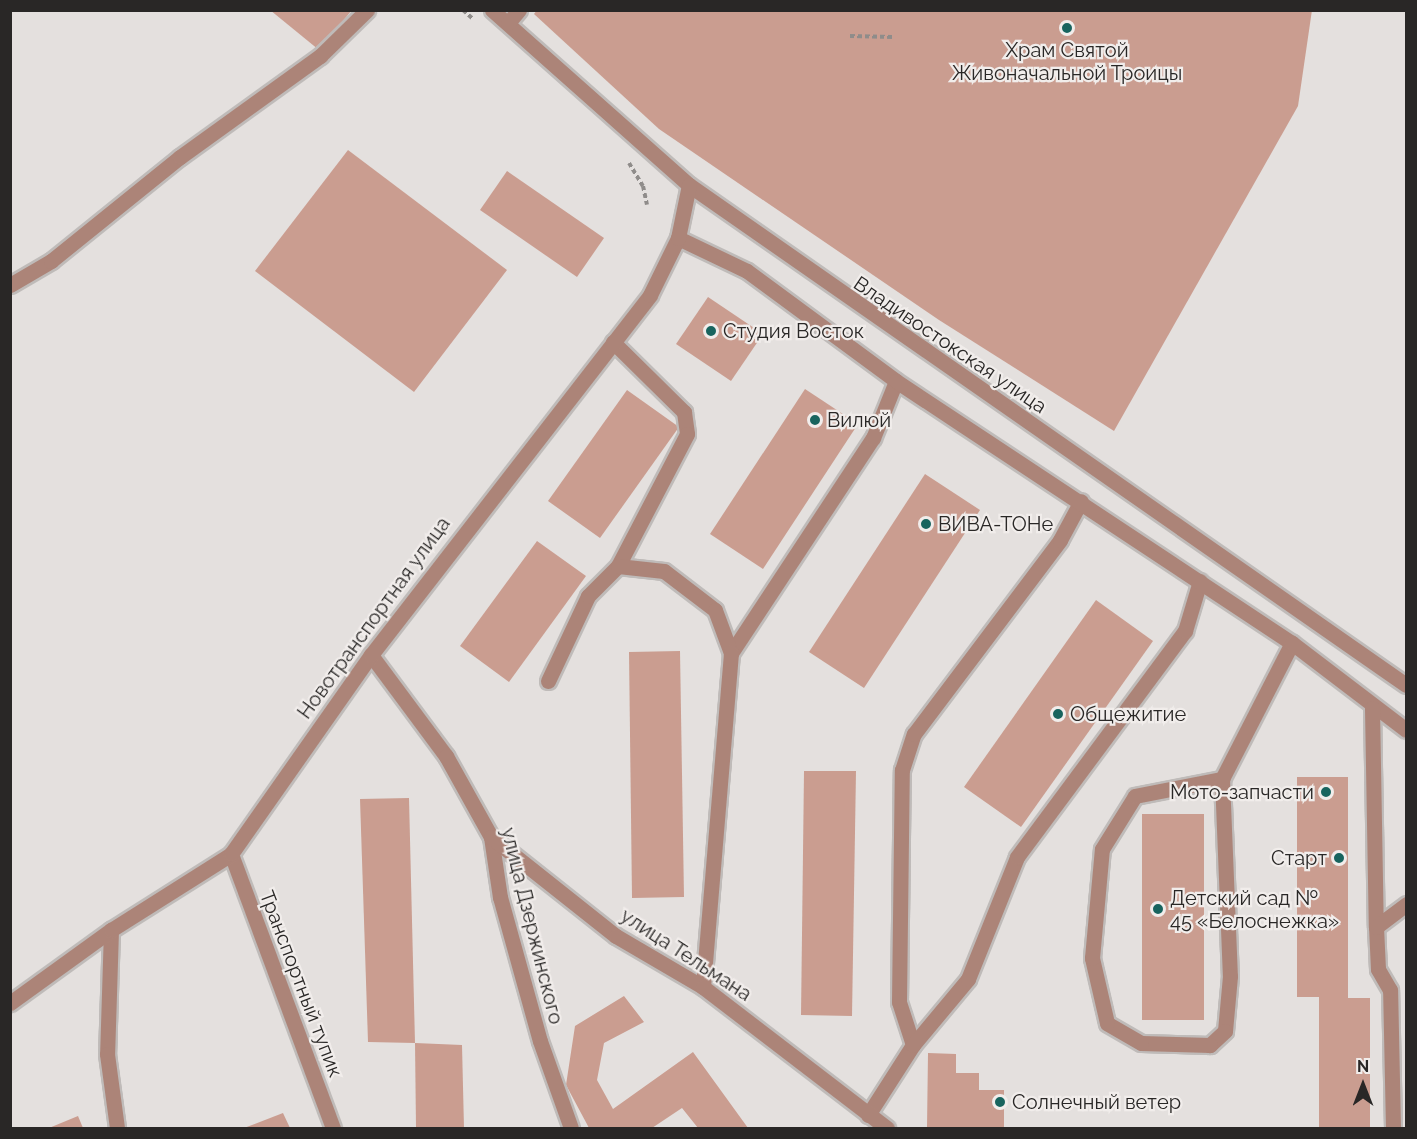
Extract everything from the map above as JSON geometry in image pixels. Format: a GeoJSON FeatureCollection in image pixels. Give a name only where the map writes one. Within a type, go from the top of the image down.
{"type":"FeatureCollection","features":[{"type":"Feature","properties":{"kind":"street"},"geometry":{"type":"LineString","coordinates":[[10,285],[51,261],[180,157],[320,56],[367,10]]}},
{"type":"Feature","properties":{"kind":"street","name":"Владивостокская улица"},"geometry":{"type":"LineString","coordinates":[[492,10],[689,186],[1407,685]]}},
{"type":"Feature","properties":{"kind":"street"},"geometry":{"type":"LineString","coordinates":[[508,23],[519,10]]}},
{"type":"Feature","properties":{"kind":"street","name":"Новотранспортная улица"},"geometry":{"type":"LineString","coordinates":[[10,1003],[111,930],[231,854],[370,655],[650,295],[678,238],[689,186]]}},
{"type":"Feature","properties":{"kind":"street"},"geometry":{"type":"LineString","coordinates":[[678,238],[747,271],[896,381],[1081,501],[1292,643],[1372,708],[1407,730]]}},
{"type":"Feature","properties":{"kind":"street"},"geometry":{"type":"LineString","coordinates":[[548,681],[588,596],[618,566],[687,434],[684,412],[613,342]]}},
{"type":"Feature","properties":{"kind":"street"},"geometry":{"type":"LineString","coordinates":[[731,653],[873,438],[896,381]]}},
{"type":"Feature","properties":{"kind":"street"},"geometry":{"type":"LineString","coordinates":[[913,1045],[899,1002],[902,770],[914,734],[1060,540],[1081,501]]}},
{"type":"Feature","properties":{"kind":"street"},"geometry":{"type":"LineString","coordinates":[[618,566],[664,571],[715,610],[731,653],[703,987]]}},
{"type":"Feature","properties":{"kind":"street"},"geometry":{"type":"LineString","coordinates":[[868,1115],[913,1045],[968,979],[1017,857],[1185,631],[1200,581]]}},
{"type":"Feature","properties":{"kind":"street"},"geometry":{"type":"LineString","coordinates":[[1222,779],[1135,796],[1102,849],[1092,958],[1107,1023],[1141,1043],[1210,1045],[1225,1031],[1230,976],[1222,779],[1292,643]]}},
{"type":"Feature","properties":{"kind":"street","name":"улица Дзержинского"},"geometry":{"type":"LineString","coordinates":[[370,655],[446,756],[491,837],[500,897],[540,1041],[571,1128]]}},
{"type":"Feature","properties":{"kind":"street"},"geometry":{"type":"LineString","coordinates":[[1372,708],[1378,969],[1390,990],[1393,1128]]}},
{"type":"Feature","properties":{"kind":"street","name":"улица Тельмана"},"geometry":{"type":"LineString","coordinates":[[491,837],[616,936],[703,987],[887,1128]]}},
{"type":"Feature","properties":{"kind":"street","name":"Транспортный тупик"},"geometry":{"type":"LineString","coordinates":[[231,854],[333,1128]]}},
{"type":"Feature","properties":{"kind":"street"},"geometry":{"type":"LineString","coordinates":[[1376,927],[1407,904]]}},
{"type":"Feature","properties":{"kind":"street"},"geometry":{"type":"LineString","coordinates":[[111,930],[106,1054],[117,1128]]}},
{"type":"Feature","properties":{"kind":"path"},"geometry":{"type":"LineString","coordinates":[[850,36],[893,38]]}},
{"type":"Feature","properties":{"kind":"building"},"geometry":{"type":"Polygon","coordinates":[[[270,10],[352,10],[319,50],[270,10]]]}},
{"type":"Feature","properties":{"kind":"building"},"geometry":{"type":"Polygon","coordinates":[[[537,10],[1312,10],[1298,106],[1114,431],[939,320],[659,129],[534,14],[537,10]]]}},
{"type":"Feature","properties":{"kind":"building"},"geometry":{"type":"Polygon","coordinates":[[[348,150],[507,270],[414,392],[255,271],[348,150]]]}},
{"type":"Feature","properties":{"kind":"building"},"geometry":{"type":"Polygon","coordinates":[[[507,171],[604,238],[577,277],[480,210],[507,171]]]}},
{"type":"Feature","properties":{"kind":"building"},"geometry":{"type":"Polygon","coordinates":[[[708,297],[763,334],[731,381],[676,344],[708,297]]]}},
{"type":"Feature","properties":{"kind":"building"},"geometry":{"type":"Polygon","coordinates":[[[805,389],[858,424],[763,569],[710,534],[805,389]]]}},
{"type":"Feature","properties":{"kind":"building"},"geometry":{"type":"Polygon","coordinates":[[[627,390],[679,427],[600,538],[548,501],[627,390]]]}},
{"type":"Feature","properties":{"kind":"building"},"geometry":{"type":"Polygon","coordinates":[[[925,474],[980,510],[864,688],[809,652],[925,474]]]}},
{"type":"Feature","properties":{"kind":"building"},"geometry":{"type":"Polygon","coordinates":[[[537,541],[586,576],[509,682],[460,646],[537,541]]]}},
{"type":"Feature","properties":{"kind":"building","name":"Общежитие"},"geometry":{"type":"Polygon","coordinates":[[[1096,600],[1153,641],[1021,827],[964,787],[1096,600]]]}},
{"type":"Feature","properties":{"kind":"building"},"geometry":{"type":"Polygon","coordinates":[[[680,651],[684,897],[632,898],[629,652],[680,651]]]}},
{"type":"Feature","properties":{"kind":"building"},"geometry":{"type":"Polygon","coordinates":[[[804,771],[856,771],[852,1016],[801,1015],[804,771]]]}},
{"type":"Feature","properties":{"kind":"building"},"geometry":{"type":"Polygon","coordinates":[[[1297,777],[1348,777],[1348,998],[1370,998],[1370,1128],[1319,1128],[1319,997],[1297,997],[1297,777]]]}},
{"type":"Feature","properties":{"kind":"building"},"geometry":{"type":"Polygon","coordinates":[[[409,798],[415,1043],[368,1042],[360,799],[409,798]]]}},
{"type":"Feature","properties":{"kind":"building"},"geometry":{"type":"Polygon","coordinates":[[[1142,814],[1204,814],[1204,1020],[1142,1020],[1142,814]]]}},
{"type":"Feature","properties":{"kind":"building"},"geometry":{"type":"Polygon","coordinates":[[[624,996],[644,1022],[604,1043],[597,1080],[613,1109],[693,1052],[748,1128],[698,1128],[682,1108],[652,1128],[589,1128],[566,1085],[575,1026],[624,996]]]}},
{"type":"Feature","properties":{"kind":"building"},"geometry":{"type":"Polygon","coordinates":[[[415,1043],[462,1045],[464,1128],[416,1128],[415,1043]]]}},
{"type":"Feature","properties":{"kind":"building"},"geometry":{"type":"Polygon","coordinates":[[[928,1053],[956,1054],[956,1073],[979,1073],[979,1090],[1004,1090],[1004,1128],[927,1127],[928,1053]]]}},
{"type":"Feature","properties":{"kind":"building"},"geometry":{"type":"Polygon","coordinates":[[[283,1113],[290,1128],[244,1128],[283,1113]]]}},
{"type":"Feature","properties":{"kind":"building"},"geometry":{"type":"Polygon","coordinates":[[[78,1116],[83,1128],[49,1128],[78,1116]]]}},
{"type":"Feature","properties":{"kind":"place","name":"Храм Святой Живоначальной Троицы"},"geometry":{"type":"Point","coordinates":[1067,28]}},
{"type":"Feature","properties":{"kind":"place","name":"Студия Восток"},"geometry":{"type":"Point","coordinates":[711,331]}},
{"type":"Feature","properties":{"kind":"place","name":"Вилюй"},"geometry":{"type":"Point","coordinates":[815,420]}},
{"type":"Feature","properties":{"kind":"place","name":"ВИВА-ТОНе"},"geometry":{"type":"Point","coordinates":[926,524]}},
{"type":"Feature","properties":{"kind":"place","name":"Общежитие"},"geometry":{"type":"Point","coordinates":[1058,714]}},
{"type":"Feature","properties":{"kind":"place","name":"Мото-запчасти"},"geometry":{"type":"Point","coordinates":[1326,792]}},
{"type":"Feature","properties":{"kind":"place","name":"Старт"},"geometry":{"type":"Point","coordinates":[1339,858]}},
{"type":"Feature","properties":{"kind":"place","name":"Детский сад № 45 «Белоснежка»"},"geometry":{"type":"Point","coordinates":[1158,909]}},
{"type":"Feature","properties":{"kind":"place","name":"Солнечный ветер"},"geometry":{"type":"Point","coordinates":[1000,1102]}}]}
